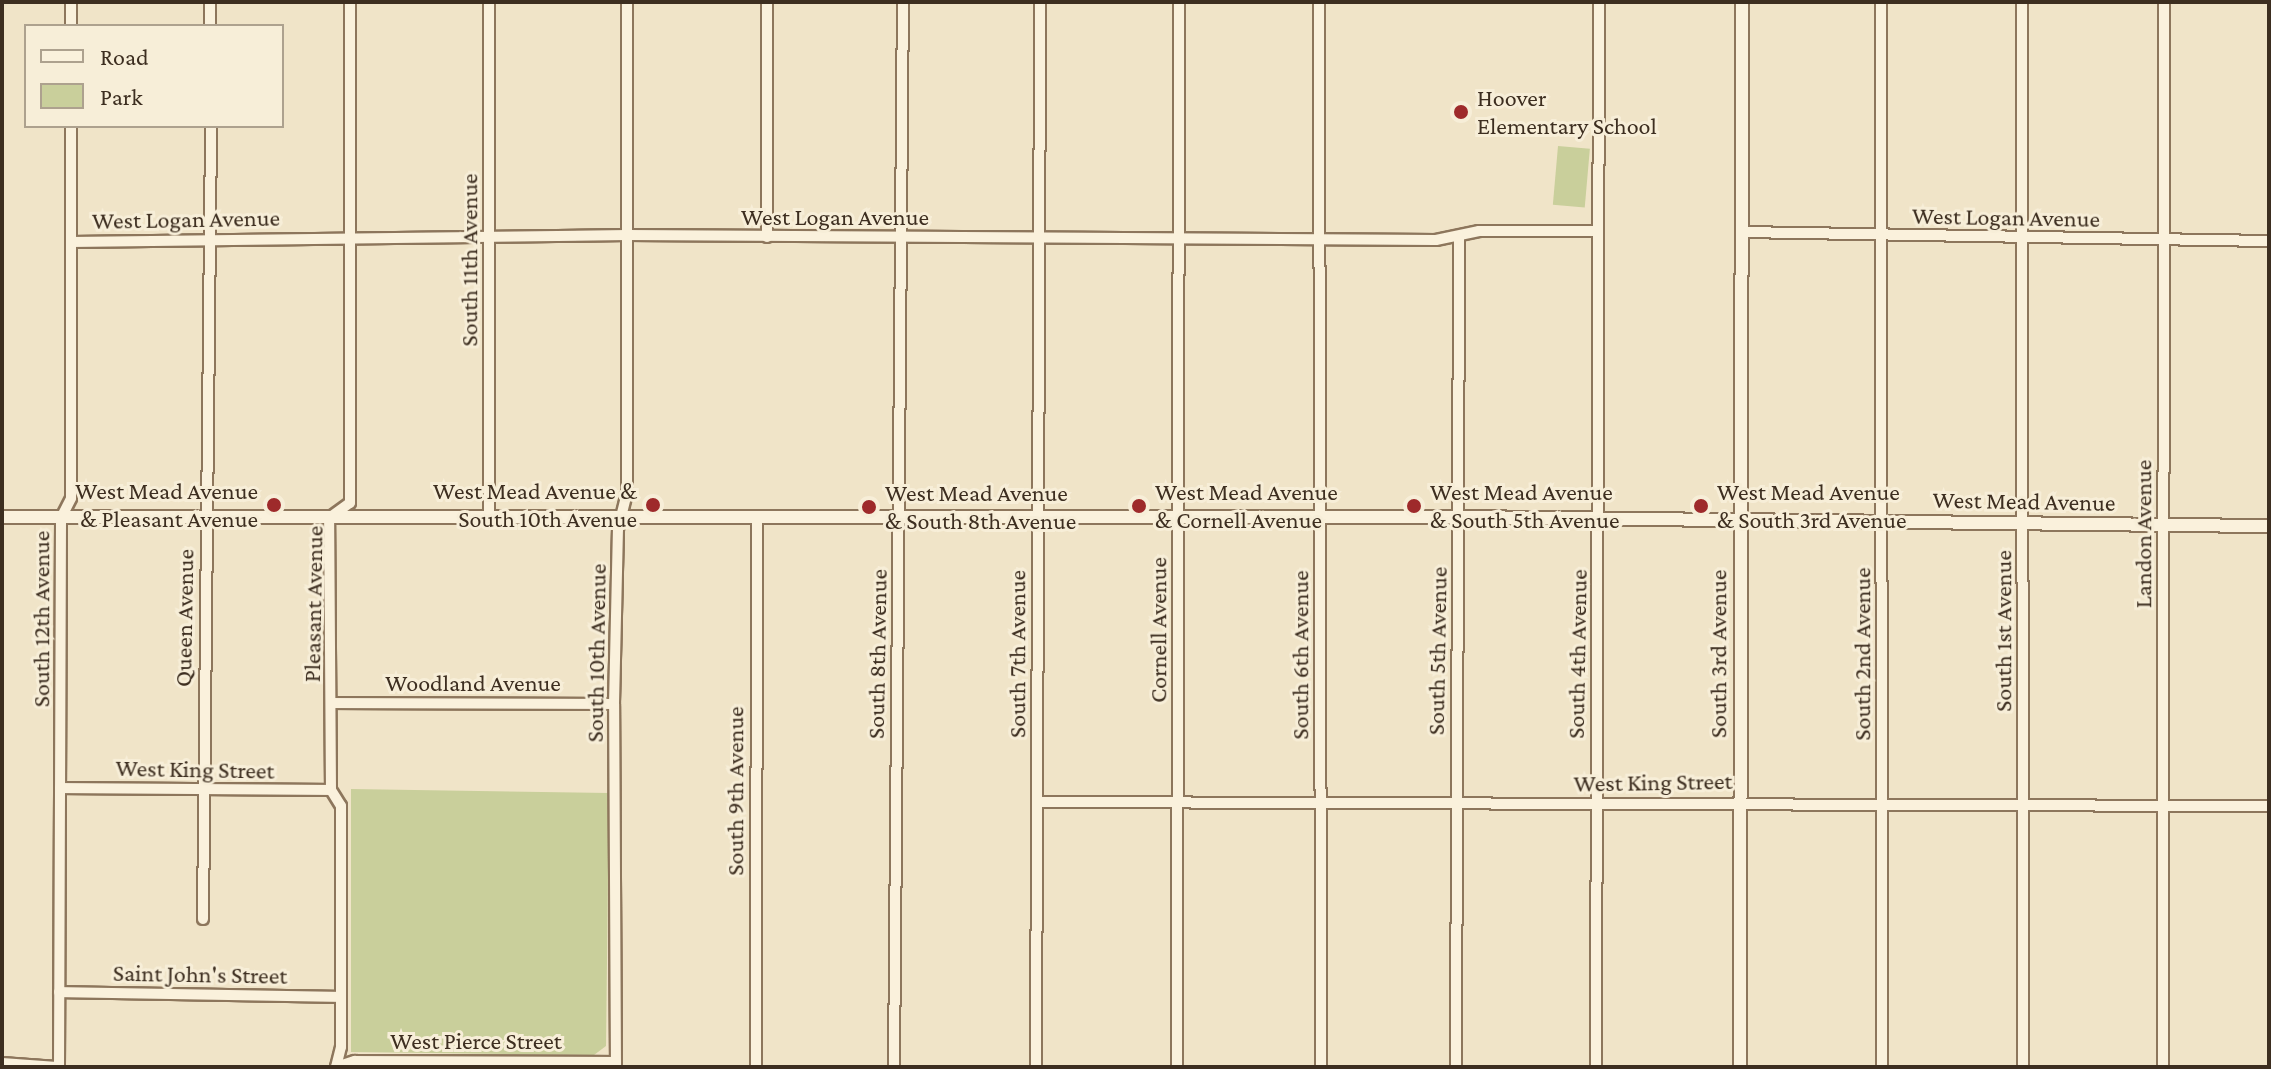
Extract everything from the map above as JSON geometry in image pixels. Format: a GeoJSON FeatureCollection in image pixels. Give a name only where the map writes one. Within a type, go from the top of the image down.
{"type":"FeatureCollection","features":[{"type":"Feature","properties":{"kind":"street"},"geometry":{"type":"LineString","coordinates":[[71,2],[71,24]]}},
{"type":"Feature","properties":{"kind":"street"},"geometry":{"type":"LineString","coordinates":[[210,2],[210,24]]}},
{"type":"Feature","properties":{"kind":"street","name":"Pleasant Avenue"},"geometry":{"type":"LineString","coordinates":[[336,1067],[340,997],[341,806],[331,790],[329,518],[350,503],[350,2]]}},
{"type":"Feature","properties":{"kind":"street","name":"South 11th Avenue"},"geometry":{"type":"LineString","coordinates":[[489,2],[489,517]]}},
{"type":"Feature","properties":{"kind":"street","name":"South 10th Avenue"},"geometry":{"type":"LineString","coordinates":[[616,1064],[614,704],[618,529],[623,517],[628,235],[627,2]]}},
{"type":"Feature","properties":{"kind":"street"},"geometry":{"type":"LineString","coordinates":[[767,2],[767,237]]}},
{"type":"Feature","properties":{"kind":"street","name":"South 8th Avenue"},"geometry":{"type":"LineString","coordinates":[[894,1067],[903,2]]}},
{"type":"Feature","properties":{"kind":"street","name":"South 7th Avenue"},"geometry":{"type":"LineString","coordinates":[[1036,1067],[1040,2]]}},
{"type":"Feature","properties":{"kind":"street","name":"Cornell Avenue"},"geometry":{"type":"LineString","coordinates":[[1177,1067],[1179,2]]}},
{"type":"Feature","properties":{"kind":"street","name":"South 6th Avenue"},"geometry":{"type":"LineString","coordinates":[[1319,2],[1317,241],[1321,1067]]}},
{"type":"Feature","properties":{"kind":"street","name":"South 4th Avenue"},"geometry":{"type":"LineString","coordinates":[[1596,1067],[1599,2]]}},
{"type":"Feature","properties":{"kind":"street","name":"South 3rd Avenue"},"geometry":{"type":"LineString","coordinates":[[1740,1067],[1742,2]]}},
{"type":"Feature","properties":{"kind":"street","name":"South 2nd Avenue"},"geometry":{"type":"LineString","coordinates":[[1881,2],[1882,1067]]}},
{"type":"Feature","properties":{"kind":"street","name":"South 1st Avenue"},"geometry":{"type":"LineString","coordinates":[[2022,2],[2023,1067]]}},
{"type":"Feature","properties":{"kind":"street","name":"Landon Avenue"},"geometry":{"type":"LineString","coordinates":[[2163,1067],[2164,2]]}},
{"type":"Feature","properties":{"kind":"street","name":"South 12th Avenue"},"geometry":{"type":"LineString","coordinates":[[58,1067],[61,518],[71,498],[71,128]]}},
{"type":"Feature","properties":{"kind":"street","name":"Queen Avenue"},"geometry":{"type":"LineString","coordinates":[[203,919],[200,790],[211,128]]}},
{"type":"Feature","properties":{"kind":"street","name":"West Logan Avenue"},"geometry":{"type":"LineString","coordinates":[[71,242],[350,236],[628,235],[1317,241],[1459,236],[1479,231],[1597,231]]}},
{"type":"Feature","properties":{"kind":"street","name":"West Logan Avenue"},"geometry":{"type":"LineString","coordinates":[[1741,232],[2269,241]]}},
{"type":"Feature","properties":{"kind":"street","name":"South 5th Avenue"},"geometry":{"type":"LineString","coordinates":[[1456,1067],[1454,803],[1459,517],[1459,236]]}},
{"type":"Feature","properties":{"kind":"street","name":"South 9th Avenue"},"geometry":{"type":"LineString","coordinates":[[756,1067],[757,516]]}},
{"type":"Feature","properties":{"kind":"street","name":"West Mead Avenue"},"geometry":{"type":"LineString","coordinates":[[2,517],[1459,517],[2269,526]]}},
{"type":"Feature","properties":{"kind":"street","name":"Woodland Avenue"},"geometry":{"type":"LineString","coordinates":[[332,703],[614,704]]}},
{"type":"Feature","properties":{"kind":"street","name":"West King Street"},"geometry":{"type":"LineString","coordinates":[[60,788],[331,790]]}},
{"type":"Feature","properties":{"kind":"street","name":"West King Street"},"geometry":{"type":"LineString","coordinates":[[1037,802],[1881,801],[2269,806]]}},
{"type":"Feature","properties":{"kind":"street","name":"Saint John's Street"},"geometry":{"type":"LineString","coordinates":[[59,992],[340,997]]}},
{"type":"Feature","properties":{"kind":"street","name":"West Pierce Street"},"geometry":{"type":"LineString","coordinates":[[336,1067],[355,1061],[616,1064]]}},
{"type":"Feature","properties":{"kind":"street"},"geometry":{"type":"LineString","coordinates":[[2,1063],[58,1067]]}},
{"type":"Feature","properties":{"kind":"green space"},"geometry":{"type":"Polygon","coordinates":[[[1558,146],[1590,149],[1585,208],[1553,205],[1558,146]]]}},
{"type":"Feature","properties":{"kind":"green space"},"geometry":{"type":"Polygon","coordinates":[[[351,789],[609,793],[606,1046],[594,1055],[351,1052],[351,789]]]}},
{"type":"Feature","properties":{"kind":"place","name":"Hoover Elementary School"},"geometry":{"type":"Point","coordinates":[1461,112]}},
{"type":"Feature","properties":{"kind":"place","name":"West Mead Avenue & Pleasant Avenue"},"geometry":{"type":"Point","coordinates":[274,505]}},
{"type":"Feature","properties":{"kind":"place","name":"West Mead Avenue & South 10th Avenue"},"geometry":{"type":"Point","coordinates":[653,505]}},
{"type":"Feature","properties":{"kind":"place","name":"West Mead Avenue & Cornell Avenue"},"geometry":{"type":"Point","coordinates":[1139,506]}},
{"type":"Feature","properties":{"kind":"place","name":"West Mead Avenue & South 5th Avenue"},"geometry":{"type":"Point","coordinates":[1414,506]}},
{"type":"Feature","properties":{"kind":"place","name":"West Mead Avenue & South 3rd Avenue"},"geometry":{"type":"Point","coordinates":[1701,506]}},
{"type":"Feature","properties":{"kind":"place","name":"West Mead Avenue & South 8th Avenue"},"geometry":{"type":"Point","coordinates":[869,507]}}]}
